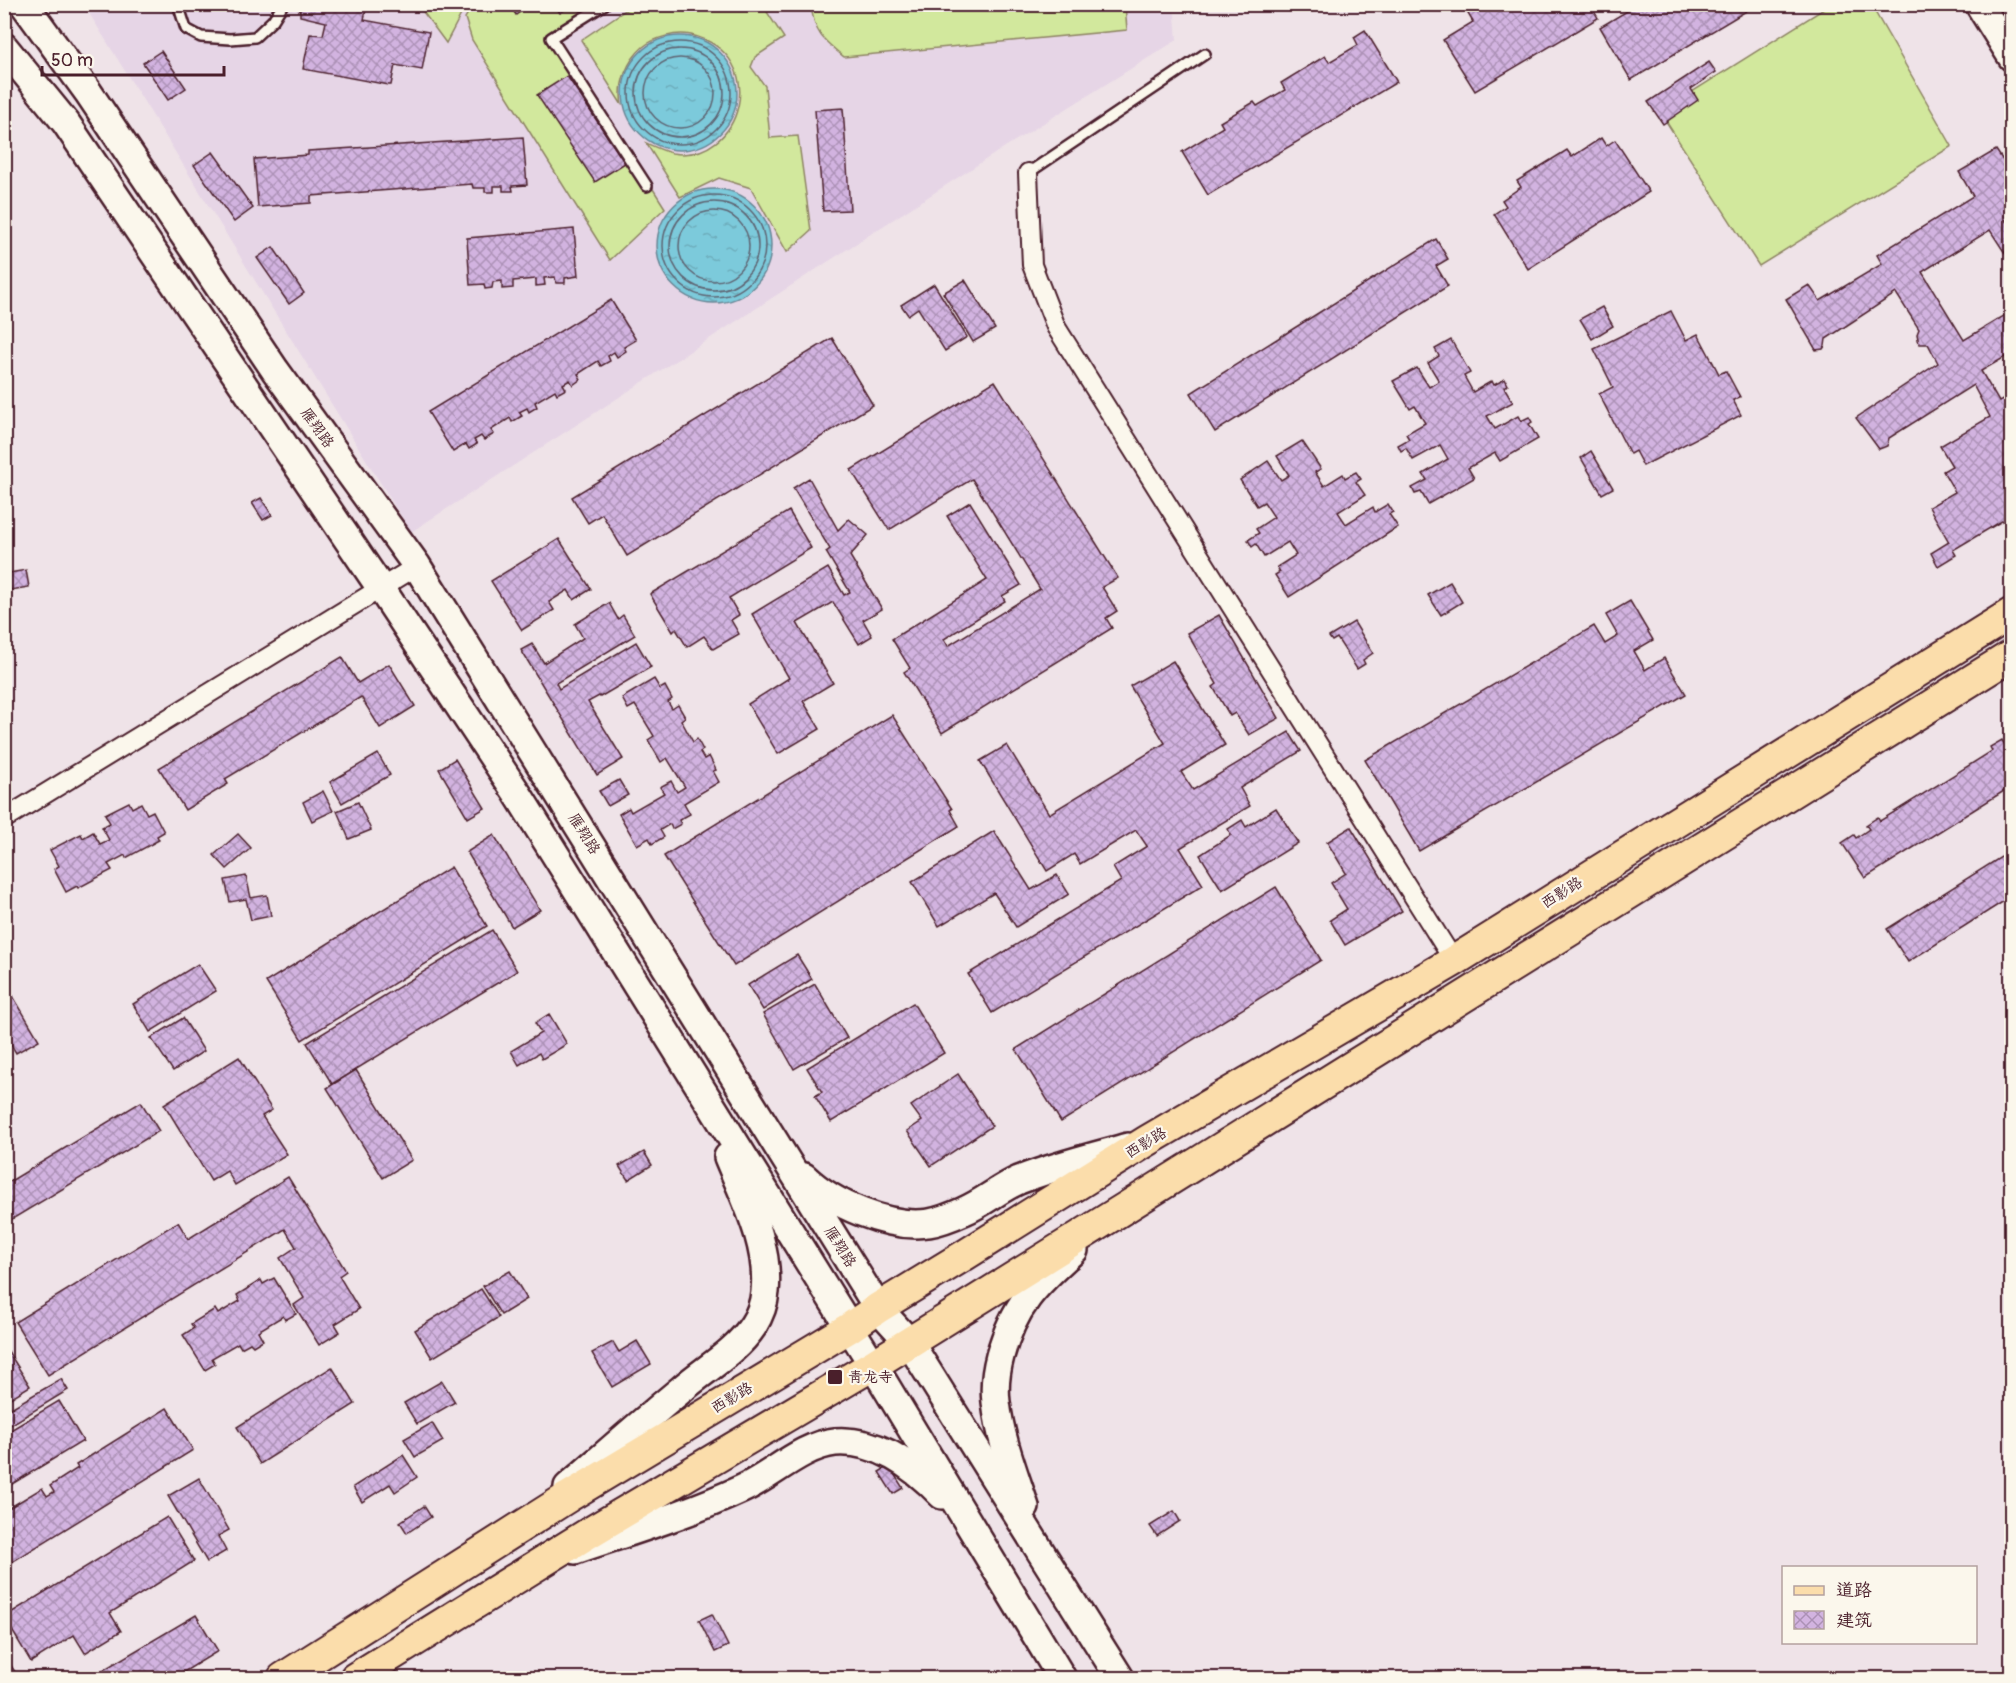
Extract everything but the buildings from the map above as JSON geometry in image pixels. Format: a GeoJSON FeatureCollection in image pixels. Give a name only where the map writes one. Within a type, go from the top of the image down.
{"type":"FeatureCollection","features":[{"type":"Feature","properties":{"kind":"main road","name":"雁翔路"},"geometry":{"type":"LineString","coordinates":[[24,4],[88,92],[275,370],[417,566],[878,1308],[909,1342],[1120,1678]]}},
{"type":"Feature","properties":{"kind":"main road"},"geometry":{"type":"LineString","coordinates":[[1979,4],[2012,57]]}},
{"type":"Feature","properties":{"kind":"main road"},"geometry":{"type":"LineString","coordinates":[[4,47],[66,123],[523,803],[873,1365],[1062,1678]]}},
{"type":"Feature","properties":{"kind":"main road","name":"西影路"},"geometry":{"type":"LineString","coordinates":[[283,1678],[522,1526],[849,1328],[1147,1142],[1454,961],[2012,613]]}},
{"type":"Feature","properties":{"kind":"main road"},"geometry":{"type":"LineString","coordinates":[[355,1678],[543,1562],[873,1365],[2012,656]]}},
{"type":"Feature","properties":{"kind":"main road"},"geometry":{"type":"LineString","coordinates":[[522,1526],[684,1387],[731,1350],[752,1326],[761,1310],[765,1291],[765,1274],[763,1253],[756,1226],[694,1076]]}},
{"type":"Feature","properties":{"kind":"main road"},"geometry":{"type":"LineString","coordinates":[[785,1159],[817,1189],[838,1203],[885,1218],[928,1223],[964,1211],[1016,1182],[1047,1170],[1147,1142]]}},
{"type":"Feature","properties":{"kind":"main road"},"geometry":{"type":"LineString","coordinates":[[1037,1546],[999,1423],[995,1399],[998,1366],[1012,1320],[1024,1299],[1050,1271],[1112,1216]]}},
{"type":"Feature","properties":{"kind":"main road"},"geometry":{"type":"LineString","coordinates":[[543,1562],[712,1503],[746,1488],[810,1450],[835,1442],[867,1445],[894,1457],[934,1487],[968,1522]]}},
{"type":"Feature","properties":{"kind":"street"},"geometry":{"type":"LineString","coordinates":[[1028,173],[1032,265],[1056,327],[1454,961]]}},
{"type":"Feature","properties":{"kind":"street"},"geometry":{"type":"LineString","coordinates":[[4,819],[417,566]]}},
{"type":"Feature","properties":{"kind":"lane"},"geometry":{"type":"LineString","coordinates":[[178,4],[186,29],[201,36],[230,39],[255,37],[273,20],[283,4]]}},
{"type":"Feature","properties":{"kind":"lane"},"geometry":{"type":"LineString","coordinates":[[605,4],[551,38],[647,186]]}},
{"type":"Feature","properties":{"kind":"lane"},"geometry":{"type":"LineString","coordinates":[[1028,173],[1205,54]]}},
{"type":"Feature","properties":{"kind":"shaded area"},"geometry":{"type":"Polygon","coordinates":[[[1174,4],[1177,40],[1008,145],[411,532],[84,5],[1174,4]]]}},
{"type":"Feature","properties":{"kind":"green space"},"geometry":{"type":"Polygon","coordinates":[[[418,5],[466,5],[446,43],[418,5]]]}},
{"type":"Feature","properties":{"kind":"green space"},"geometry":{"type":"Polygon","coordinates":[[[473,5],[598,5],[555,34],[665,208],[610,260],[472,40],[465,18],[473,5]]]}},
{"type":"Feature","properties":{"kind":"green space"},"geometry":{"type":"Polygon","coordinates":[[[633,5],[777,5],[767,12],[784,38],[755,57],[751,67],[765,86],[770,138],[798,136],[811,231],[787,252],[751,188],[719,178],[680,197],[646,143],[672,153],[696,152],[716,142],[730,126],[738,106],[739,84],[732,64],[717,46],[685,34],[666,36],[648,43],[632,59],[625,73],[621,89],[622,105],[581,40],[633,5]]]}},
{"type":"Feature","properties":{"kind":"green space"},"geometry":{"type":"Polygon","coordinates":[[[811,5],[1125,5],[1127,30],[844,57],[830,46],[817,29],[811,5]]]}},
{"type":"Feature","properties":{"kind":"green space"},"geometry":{"type":"Polygon","coordinates":[[[1830,5],[1871,5],[1952,146],[1759,266],[1660,112],[1830,5]]]}},
{"type":"Feature","properties":{"kind":"water"},"geometry":{"type":"Polygon","coordinates":[[[680,36],[702,40],[721,52],[733,71],[737,93],[733,115],[721,134],[702,146],[680,150],[658,146],[639,134],[627,115],[623,93],[627,71],[639,52],[658,40],[680,36]]]}},
{"type":"Feature","properties":{"kind":"water"},"geometry":{"type":"Polygon","coordinates":[[[714,189],[736,193],[755,205],[767,224],[771,246],[767,268],[755,287],[736,299],[714,303],[692,299],[673,287],[661,268],[657,246],[661,224],[673,205],[692,193],[714,189]]]}},
{"type":"Feature","properties":{"kind":"place","name":"青龙寺"},"geometry":{"type":"Point","coordinates":[835,1377]}}]}
